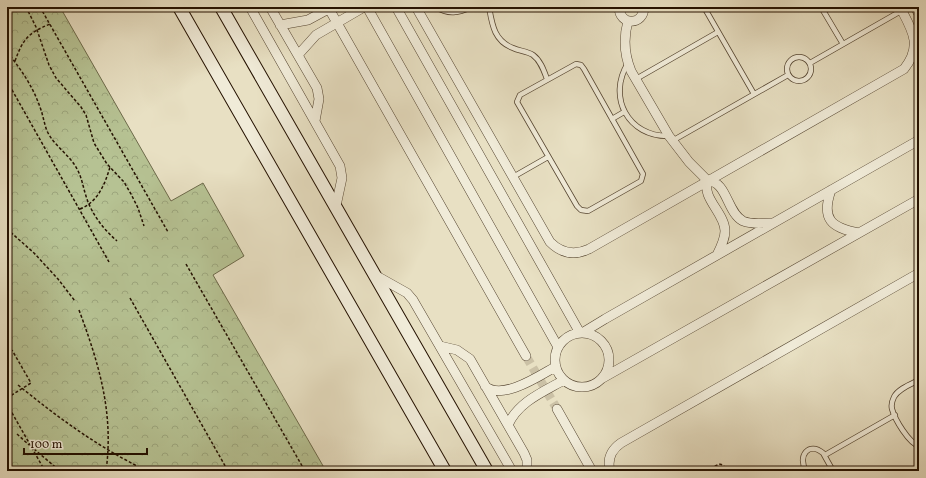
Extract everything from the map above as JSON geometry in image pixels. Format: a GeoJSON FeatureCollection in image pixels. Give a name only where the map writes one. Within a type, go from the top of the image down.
{"type":"FeatureCollection","features":[{"type":"Feature","properties":{"kind":"main road"},"geometry":{"type":"LineString","coordinates":[[179,7],[445,471]]}},
{"type":"Feature","properties":{"kind":"main road"},"geometry":{"type":"LineString","coordinates":[[221,7],[487,471]]}},
{"type":"Feature","properties":{"kind":"street"},"geometry":{"type":"LineString","coordinates":[[250,7],[342,170],[342,178],[336,206]]}},
{"type":"Feature","properties":{"kind":"street"},"geometry":{"type":"LineString","coordinates":[[270,7],[314,83],[318,94],[315,121]]}},
{"type":"Feature","properties":{"kind":"street"},"geometry":{"type":"LineString","coordinates":[[298,55],[313,37],[364,7]]}},
{"type":"Feature","properties":{"kind":"street"},"geometry":{"type":"LineString","coordinates":[[367,7],[558,347]]}},
{"type":"Feature","properties":{"kind":"street"},"geometry":{"type":"LineString","coordinates":[[396,7],[581,333],[597,338],[607,350],[609,358],[608,365],[606,373],[601,379]]}},
{"type":"Feature","properties":{"kind":"street"},"geometry":{"type":"LineString","coordinates":[[416,7],[550,242],[561,251],[575,253],[589,249],[904,69],[910,62],[915,44],[914,35],[900,9]]}},
{"type":"Feature","properties":{"kind":"street"},"geometry":{"type":"LineString","coordinates":[[619,7],[622,17],[632,22],[639,19],[644,13],[644,7]]}},
{"type":"Feature","properties":{"kind":"street"},"geometry":{"type":"LineString","coordinates":[[915,7],[919,14]]}},
{"type":"Feature","properties":{"kind":"street"},"geometry":{"type":"LineString","coordinates":[[280,25],[305,21],[330,8],[526,356]]}},
{"type":"Feature","properties":{"kind":"street"},"geometry":{"type":"LineString","coordinates":[[305,21],[313,37]]}},
{"type":"Feature","properties":{"kind":"street"},"geometry":{"type":"LineString","coordinates":[[628,21],[624,47],[628,64],[671,138],[689,162],[708,181],[714,182],[720,187],[736,216],[743,221],[752,224],[773,223]]}},
{"type":"Feature","properties":{"kind":"street"},"geometry":{"type":"LineString","coordinates":[[919,140],[581,333],[568,337],[558,347],[556,353],[557,372],[564,380],[576,387],[583,388],[590,386],[919,199]]}},
{"type":"Feature","properties":{"kind":"street"},"geometry":{"type":"LineString","coordinates":[[708,181],[706,185],[707,192],[724,222],[725,231],[723,241],[717,255]]}},
{"type":"Feature","properties":{"kind":"street"},"geometry":{"type":"LineString","coordinates":[[831,190],[827,206],[830,218],[843,230],[859,233]]}},
{"type":"Feature","properties":{"kind":"street"},"geometry":{"type":"LineString","coordinates":[[719,214],[722,209],[731,207]]}},
{"type":"Feature","properties":{"kind":"street"},"geometry":{"type":"LineString","coordinates":[[610,471],[609,463],[611,454],[620,443],[919,273]]}},
{"type":"Feature","properties":{"kind":"street"},"geometry":{"type":"LineString","coordinates":[[375,275],[403,290],[410,296],[512,471]]}},
{"type":"Feature","properties":{"kind":"street"},"geometry":{"type":"LineString","coordinates":[[440,346],[457,350],[466,355],[524,453],[527,460],[527,471]]}},
{"type":"Feature","properties":{"kind":"street"},"geometry":{"type":"LineString","coordinates":[[508,425],[520,396],[556,367]]}},
{"type":"Feature","properties":{"kind":"street"},"geometry":{"type":"LineString","coordinates":[[485,386],[490,390],[520,396],[564,380]]}},
{"type":"Feature","properties":{"kind":"street"},"geometry":{"type":"LineString","coordinates":[[557,409],[592,471]]}},
{"type":"Feature","properties":{"kind":"lane"},"geometry":{"type":"LineString","coordinates":[[436,7],[450,13],[460,12],[471,7]]}},
{"type":"Feature","properties":{"kind":"lane"},"geometry":{"type":"LineString","coordinates":[[489,7],[492,28],[499,38],[513,49],[532,54],[539,61],[547,79]]}},
{"type":"Feature","properties":{"kind":"lane"},"geometry":{"type":"LineString","coordinates":[[704,7],[754,94]]}},
{"type":"Feature","properties":{"kind":"lane"},"geometry":{"type":"LineString","coordinates":[[821,7],[843,44]]}},
{"type":"Feature","properties":{"kind":"lane"},"geometry":{"type":"LineString","coordinates":[[810,63],[900,9]]}},
{"type":"Feature","properties":{"kind":"lane"},"geometry":{"type":"LineString","coordinates":[[636,79],[718,32]]}},
{"type":"Feature","properties":{"kind":"lane"},"geometry":{"type":"LineString","coordinates":[[798,56],[805,58],[810,63],[811,73],[807,79],[796,81],[788,75],[786,68],[787,64],[794,57],[798,56]]}},
{"type":"Feature","properties":{"kind":"lane"},"geometry":{"type":"LineString","coordinates":[[628,64],[621,76],[620,84],[620,98],[624,112],[632,123],[643,130],[656,135],[671,138],[788,75]]}},
{"type":"Feature","properties":{"kind":"lane"},"geometry":{"type":"LineString","coordinates":[[573,65],[581,65],[612,119],[644,177],[641,182],[590,211],[583,211],[577,206],[518,102],[520,95],[573,65]]}},
{"type":"Feature","properties":{"kind":"lane"},"geometry":{"type":"LineString","coordinates":[[612,119],[624,112]]}},
{"type":"Feature","properties":{"kind":"lane"},"geometry":{"type":"LineString","coordinates":[[513,177],[548,157]]}},
{"type":"Feature","properties":{"kind":"lane"},"geometry":{"type":"LineString","coordinates":[[919,380],[895,395],[892,405],[895,415],[912,442],[919,446]]}},
{"type":"Feature","properties":{"kind":"lane"},"geometry":{"type":"LineString","coordinates":[[825,455],[895,415]]}},
{"type":"Feature","properties":{"kind":"lane"},"geometry":{"type":"LineString","coordinates":[[806,471],[802,460],[807,451],[813,449],[820,450],[825,455],[833,471]]}},
{"type":"Feature","properties":{"kind":"path"},"geometry":{"type":"LineString","coordinates":[[26,7],[37,30],[52,72],[86,115],[94,143],[100,155],[124,182],[132,194],[144,226]]}},
{"type":"Feature","properties":{"kind":"path"},"geometry":{"type":"LineString","coordinates":[[40,7],[168,232]]}},
{"type":"Feature","properties":{"kind":"path"},"geometry":{"type":"LineString","coordinates":[[15,61],[25,39],[37,30],[50,24]]}},
{"type":"Feature","properties":{"kind":"path"},"geometry":{"type":"LineString","coordinates":[[7,52],[24,74],[40,107],[47,132],[71,159],[78,170],[89,204],[100,223],[116,241]]}},
{"type":"Feature","properties":{"kind":"path"},"geometry":{"type":"LineString","coordinates":[[7,81],[109,262]]}},
{"type":"Feature","properties":{"kind":"path"},"geometry":{"type":"LineString","coordinates":[[80,210],[89,204],[98,194],[106,182],[110,167]]}},
{"type":"Feature","properties":{"kind":"path"},"geometry":{"type":"LineString","coordinates":[[7,229],[34,253],[58,279],[75,302]]}},
{"type":"Feature","properties":{"kind":"path"},"geometry":{"type":"LineString","coordinates":[[186,264],[305,471]]}},
{"type":"Feature","properties":{"kind":"path"},"geometry":{"type":"LineString","coordinates":[[130,298],[228,471]]}},
{"type":"Feature","properties":{"kind":"path"},"geometry":{"type":"LineString","coordinates":[[79,310],[92,345],[106,399],[108,429],[106,471]]}},
{"type":"Feature","properties":{"kind":"path"},"geometry":{"type":"LineString","coordinates":[[7,398],[31,383],[12,350]]}},
{"type":"Feature","properties":{"kind":"path"},"geometry":{"type":"LineString","coordinates":[[18,385],[93,442],[147,471]]}},
{"type":"Feature","properties":{"kind":"path"},"geometry":{"type":"LineString","coordinates":[[7,404],[45,471]]}},
{"type":"Feature","properties":{"kind":"path"},"geometry":{"type":"LineString","coordinates":[[17,434],[60,471]]}},
{"type":"Feature","properties":{"kind":"path"},"geometry":{"type":"LineString","coordinates":[[7,459],[14,471]]}},
{"type":"Feature","properties":{"kind":"path"},"geometry":{"type":"LineString","coordinates":[[706,471],[721,464],[727,471]]}},
{"type":"Feature","properties":{"kind":"path"},"geometry":{"type":"LineString","coordinates":[[7,467],[8,471]]}},
{"type":"Feature","properties":{"kind":"green space"},"geometry":{"type":"Polygon","coordinates":[[[7,7],[60,7],[171,201],[203,183],[244,256],[213,275],[326,471],[7,471],[7,7]]]}},
{"type":"Feature","properties":{"kind":"tunnel"},"geometry":{"type":"LineString","coordinates":[[526,356],[557,409]]}}]}
